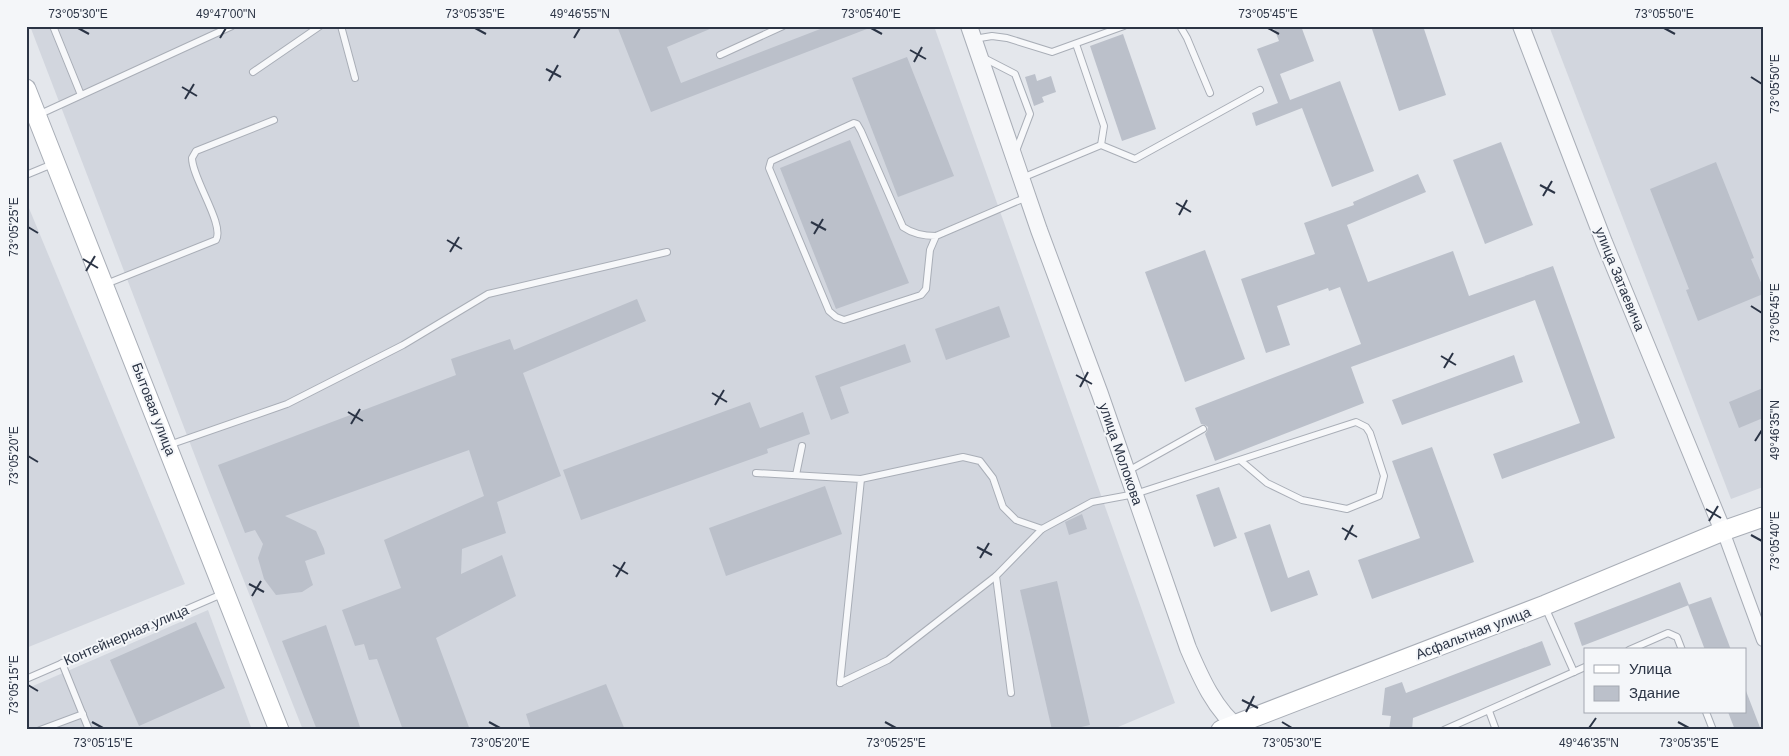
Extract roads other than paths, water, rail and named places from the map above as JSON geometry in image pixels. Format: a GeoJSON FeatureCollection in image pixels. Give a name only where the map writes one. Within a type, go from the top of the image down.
{"type":"FeatureCollection","features":[{"type":"Feature","properties":{"kind":"main road","name":"Бытовая улица"},"geometry":{"type":"LineString","coordinates":[[26,88],[279,730]]}},
{"type":"Feature","properties":{"kind":"main road","name":"Асфальтная улица"},"geometry":{"type":"LineString","coordinates":[[1232,728],[1545,605],[1763,516]]}},
{"type":"Feature","properties":{"kind":"street","name":"улица Затаевича"},"geometry":{"type":"LineString","coordinates":[[1521,26],[1604,242],[1723,531]]}},
{"type":"Feature","properties":{"kind":"street","name":"улица Молокова"},"geometry":{"type":"LineString","coordinates":[[971,33],[1027,197],[1135,494],[1188,648],[1206,689],[1232,728]]}},
{"type":"Feature","properties":{"kind":"street"},"geometry":{"type":"LineString","coordinates":[[1723,531],[1763,640]]}},
{"type":"Feature","properties":{"kind":"lane"},"geometry":{"type":"LineString","coordinates":[[53,26],[81,95]]}},
{"type":"Feature","properties":{"kind":"lane"},"geometry":{"type":"LineString","coordinates":[[37,115],[232,26]]}},
{"type":"Feature","properties":{"kind":"lane"},"geometry":{"type":"LineString","coordinates":[[253,72],[320,26]]}},
{"type":"Feature","properties":{"kind":"lane"},"geometry":{"type":"LineString","coordinates":[[341,26],[355,78]]}},
{"type":"Feature","properties":{"kind":"lane"},"geometry":{"type":"LineString","coordinates":[[720,55],[783,26]]}},
{"type":"Feature","properties":{"kind":"lane"},"geometry":{"type":"LineString","coordinates":[[971,33],[1008,38],[1052,52],[1124,26]]}},
{"type":"Feature","properties":{"kind":"lane"},"geometry":{"type":"LineString","coordinates":[[1180,26],[1210,93]]}},
{"type":"Feature","properties":{"kind":"lane"},"geometry":{"type":"LineString","coordinates":[[1076,44],[1104,126],[1100,145]]}},
{"type":"Feature","properties":{"kind":"lane"},"geometry":{"type":"LineString","coordinates":[[978,55],[1016,74],[1030,114],[1013,156]]}},
{"type":"Feature","properties":{"kind":"lane"},"geometry":{"type":"LineString","coordinates":[[1021,179],[1100,145],[1135,159],[1260,90]]}},
{"type":"Feature","properties":{"kind":"lane"},"geometry":{"type":"LineString","coordinates":[[104,284],[216,240],[218,232],[214,218],[193,168],[192,158],[196,151],[274,120]]}},
{"type":"Feature","properties":{"kind":"lane"},"geometry":{"type":"LineString","coordinates":[[936,236],[930,250],[924,293],[844,320],[836,317],[829,311],[768,164],[850,124],[857,124],[903,227],[916,234],[936,236],[1027,197]]}},
{"type":"Feature","properties":{"kind":"lane"},"geometry":{"type":"LineString","coordinates":[[26,176],[56,163]]}},
{"type":"Feature","properties":{"kind":"lane"},"geometry":{"type":"LineString","coordinates":[[168,446],[287,404],[403,344],[488,294],[667,252]]}},
{"type":"Feature","properties":{"kind":"lane"},"geometry":{"type":"LineString","coordinates":[[861,479],[840,683],[888,660],[996,576],[1042,529],[1092,502],[1135,494],[1356,422],[1366,427],[1370,433],[1384,476],[1379,496],[1347,509],[1302,500],[1267,482],[1240,460]]}},
{"type":"Feature","properties":{"kind":"lane"},"geometry":{"type":"LineString","coordinates":[[1127,472],[1203,429]]}},
{"type":"Feature","properties":{"kind":"lane"},"geometry":{"type":"LineString","coordinates":[[796,475],[802,446]]}},
{"type":"Feature","properties":{"kind":"lane"},"geometry":{"type":"LineString","coordinates":[[756,473],[861,479],[963,457],[980,461],[993,478],[1002,507],[1016,520],[1042,529]]}},
{"type":"Feature","properties":{"kind":"lane"},"geometry":{"type":"LineString","coordinates":[[996,576],[1011,693]]}},
{"type":"Feature","properties":{"kind":"lane","name":"Контейнерная улица"},"geometry":{"type":"LineString","coordinates":[[26,679],[226,592]]}},
{"type":"Feature","properties":{"kind":"lane"},"geometry":{"type":"LineString","coordinates":[[1545,605],[1574,672]]}},
{"type":"Feature","properties":{"kind":"lane"},"geometry":{"type":"LineString","coordinates":[[1634,648],[1668,634],[1677,637],[1681,648]]}},
{"type":"Feature","properties":{"kind":"lane"},"geometry":{"type":"LineString","coordinates":[[62,663],[89,730]]}},
{"type":"Feature","properties":{"kind":"lane"},"geometry":{"type":"LineString","coordinates":[[1444,730],[1584,667]]}},
{"type":"Feature","properties":{"kind":"lane"},"geometry":{"type":"LineString","coordinates":[[1489,710],[1496,730]]}},
{"type":"Feature","properties":{"kind":"lane"},"geometry":{"type":"LineString","coordinates":[[40,730],[83,714]]}},
{"type":"Feature","properties":{"kind":"lane"},"geometry":{"type":"LineString","coordinates":[[1707,714],[1713,730]]}}]}
